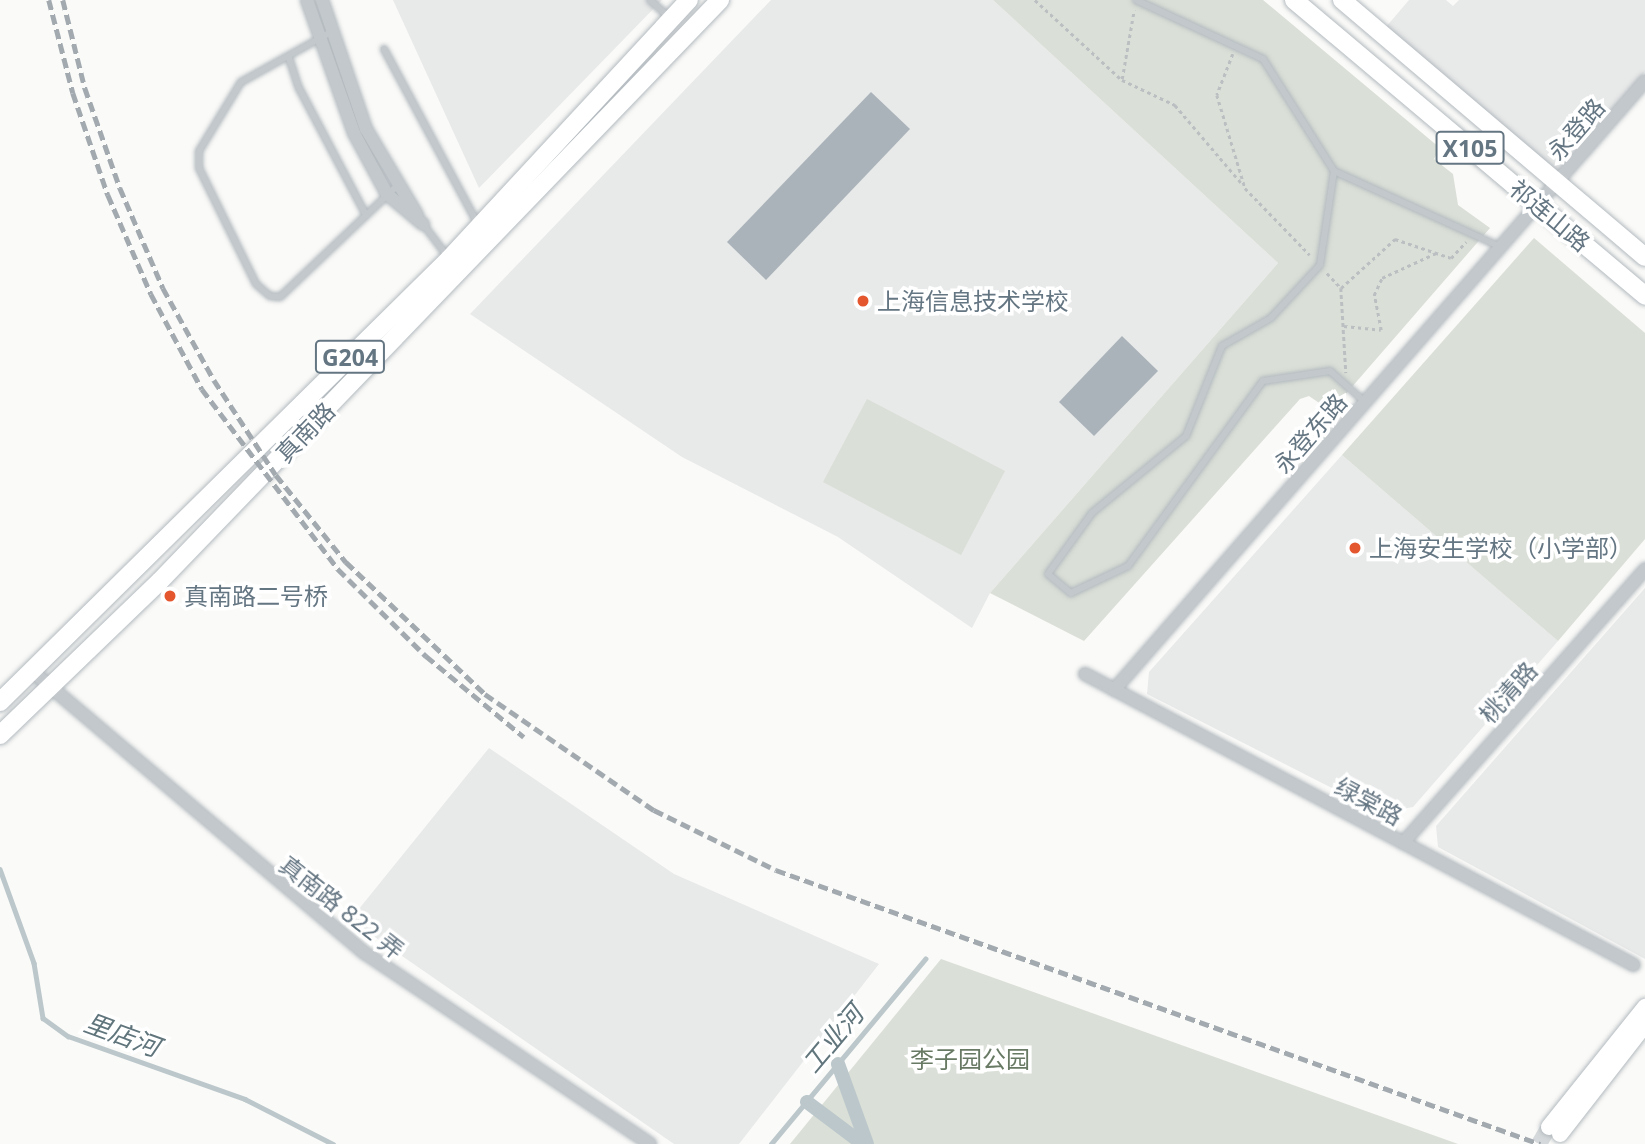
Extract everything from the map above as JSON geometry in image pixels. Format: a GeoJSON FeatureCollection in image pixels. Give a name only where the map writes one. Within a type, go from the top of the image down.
{"type":"FeatureCollection","features":[{"type":"Feature","properties":{"kind":"main road","name":"真南路"},"geometry":{"type":"LineString","coordinates":[[0,735],[50,688],[454,264],[688,0]]}},
{"type":"Feature","properties":{"kind":"main road","name":"真南路"},"geometry":{"type":"LineString","coordinates":[[483,233],[720,0]]}},
{"type":"Feature","properties":{"kind":"main road","name":"祁连山路"},"geometry":{"type":"LineString","coordinates":[[1294,0],[1645,296]]}},
{"type":"Feature","properties":{"kind":"main road","name":"祁连山路"},"geometry":{"type":"LineString","coordinates":[[1342,0],[1645,257]]}},
{"type":"Feature","properties":{"kind":"main road","name":"真南路"},"geometry":{"type":"LineString","coordinates":[[0,702],[454,264]]}},
{"type":"Feature","properties":{"kind":"main road"},"geometry":{"type":"LineString","coordinates":[[1645,1007],[1555,1131],[1645,1025]]}},
{"type":"Feature","properties":{"kind":"street"},"geometry":{"type":"LineString","coordinates":[[307,0],[349,122],[387,194],[423,224]]}},
{"type":"Feature","properties":{"kind":"street"},"geometry":{"type":"LineString","coordinates":[[322,0],[366,130],[423,224]]}},
{"type":"Feature","properties":{"kind":"street","name":"永登路"},"geometry":{"type":"LineString","coordinates":[[1538,205],[1645,81]]}},
{"type":"Feature","properties":{"kind":"street","name":"永登东路"},"geometry":{"type":"LineString","coordinates":[[1114,690],[1538,205]]}},
{"type":"Feature","properties":{"kind":"street","name":"桃清路"},"geometry":{"type":"LineString","coordinates":[[1403,842],[1645,569]]}},
{"type":"Feature","properties":{"kind":"street","name":"真南路 822 弄"},"geometry":{"type":"LineString","coordinates":[[32,671],[365,953],[650,1144]]}},
{"type":"Feature","properties":{"kind":"street","name":"绿棠路"},"geometry":{"type":"LineString","coordinates":[[1085,674],[1634,965]]}},
{"type":"Feature","properties":{"kind":"lane"},"geometry":{"type":"LineString","coordinates":[[650,0],[671,18]]}},
{"type":"Feature","properties":{"kind":"lane"},"geometry":{"type":"LineString","coordinates":[[1136,0],[1263,59],[1334,171],[1501,247]]}},
{"type":"Feature","properties":{"kind":"lane"},"geometry":{"type":"LineString","coordinates":[[331,32],[318,37],[289,58],[241,82],[197,160],[256,284],[280,297],[398,185]]}},
{"type":"Feature","properties":{"kind":"lane"},"geometry":{"type":"LineString","coordinates":[[384,49],[483,233]]}},
{"type":"Feature","properties":{"kind":"lane"},"geometry":{"type":"LineString","coordinates":[[289,58],[299,89],[366,215]]}},
{"type":"Feature","properties":{"kind":"lane"},"geometry":{"type":"LineString","coordinates":[[1334,171],[1320,265],[1271,318],[1222,346],[1186,436],[1092,513],[1048,574],[1071,593],[1128,566],[1263,381],[1330,372],[1365,402]]}},
{"type":"Feature","properties":{"kind":"lane"},"geometry":{"type":"LineString","coordinates":[[423,224],[454,264]]}},
{"type":"Feature","properties":{"kind":"path"},"geometry":{"type":"LineString","coordinates":[[1035,0],[1122,80],[1175,105],[1245,188],[1340,288],[1347,386]]}},
{"type":"Feature","properties":{"kind":"path"},"geometry":{"type":"LineString","coordinates":[[1122,80],[1136,0]]}},
{"type":"Feature","properties":{"kind":"path"},"geometry":{"type":"LineString","coordinates":[[1236,48],[1217,95],[1245,188]]}},
{"type":"Feature","properties":{"kind":"path"},"geometry":{"type":"LineString","coordinates":[[1340,288],[1395,239],[1451,258],[1473,234]]}},
{"type":"Feature","properties":{"kind":"path"},"geometry":{"type":"LineString","coordinates":[[1343,325],[1381,330],[1374,295],[1382,278],[1436,253]]}},
{"type":"Feature","properties":{"kind":"shaded area"},"geometry":{"type":"Polygon","coordinates":[[[393,0],[662,0],[479,188],[393,0]]]}},
{"type":"Feature","properties":{"kind":"shaded area","name":"上海信息技术学校"},"geometry":{"type":"Polygon","coordinates":[[[771,0],[993,0],[1278,263],[990,593],[972,628],[838,537],[682,457],[470,314],[771,0]]]}},
{"type":"Feature","properties":{"kind":"shaded area"},"geometry":{"type":"Polygon","coordinates":[[[1409,0],[1446,0],[1453,6],[1459,0],[1645,0],[1645,72],[1555,175],[1386,27],[1409,0]]]}},
{"type":"Feature","properties":{"kind":"shaded area","name":"上海安生学校（小学部）"},"geometry":{"type":"Polygon","coordinates":[[[1342,455],[1558,641],[1413,807],[1381,813],[1147,694],[1149,672],[1342,455]]]}},
{"type":"Feature","properties":{"kind":"shaded area"},"geometry":{"type":"Polygon","coordinates":[[[1645,588],[1645,959],[1438,847],[1436,826],[1645,588]]]}},
{"type":"Feature","properties":{"kind":"shaded area"},"geometry":{"type":"Polygon","coordinates":[[[489,748],[674,874],[879,964],[739,1144],[674,1144],[350,920],[489,748]]]}},
{"type":"Feature","properties":{"kind":"green space"},"geometry":{"type":"Polygon","coordinates":[[[993,0],[1263,0],[1440,148],[1434,159],[1453,174],[1458,205],[1490,228],[1331,411],[1309,396],[1300,399],[1084,641],[990,593],[1278,263],[993,0]]]}},
{"type":"Feature","properties":{"kind":"green space"},"geometry":{"type":"Polygon","coordinates":[[[1534,238],[1645,333],[1645,539],[1558,641],[1342,455],[1534,238]]]}},
{"type":"Feature","properties":{"kind":"green space"},"geometry":{"type":"Polygon","coordinates":[[[867,399],[1005,471],[961,555],[823,482],[867,399]]]}},
{"type":"Feature","properties":{"kind":"green space","name":"李子园公园"},"geometry":{"type":"Polygon","coordinates":[[[941,959],[1458,1144],[790,1144],[941,959]]]}},
{"type":"Feature","properties":{"kind":"building"},"geometry":{"type":"Polygon","coordinates":[[[871,92],[910,129],[766,280],[727,242],[871,92]]]}},
{"type":"Feature","properties":{"kind":"building"},"geometry":{"type":"Polygon","coordinates":[[[1122,336],[1158,371],[1094,436],[1059,402],[1122,336]]]}},
{"type":"Feature","properties":{"kind":"waterway","name":"里店河"},"geometry":{"type":"LineString","coordinates":[[0,869],[34,963],[43,1018],[68,1036],[245,1099],[333,1144]]}},
{"type":"Feature","properties":{"kind":"waterway","name":"工业河"},"geometry":{"type":"LineString","coordinates":[[771,1144],[925,959]]}},
{"type":"Feature","properties":{"kind":"waterway"},"geometry":{"type":"LineString","coordinates":[[838,1064],[867,1144]]}},
{"type":"Feature","properties":{"kind":"waterway"},"geometry":{"type":"LineString","coordinates":[[807,1102],[863,1144]]}},
{"type":"Feature","properties":{"kind":"tunnel"},"geometry":{"type":"LineString","coordinates":[[1539,1144],[1549,1127]]}},
{"type":"Feature","properties":{"kind":"railway"},"geometry":{"type":"LineString","coordinates":[[49,0],[73,93],[108,195],[151,294],[202,389],[338,569],[426,656],[524,737]]}},
{"type":"Feature","properties":{"kind":"railway"},"geometry":{"type":"LineString","coordinates":[[63,0],[85,88],[120,188],[163,288],[214,380],[276,475],[346,562],[485,694],[654,810],[776,870],[1540,1144]]}},
{"type":"Feature","properties":{"kind":"place","name":"上海信息技术学校"},"geometry":{"type":"Point","coordinates":[863,301]}},
{"type":"Feature","properties":{"kind":"place","name":"上海安生学校（小学部）"},"geometry":{"type":"Point","coordinates":[1355,548]}},
{"type":"Feature","properties":{"kind":"place","name":"真南路二号桥"},"geometry":{"type":"Point","coordinates":[170,596]}}]}
